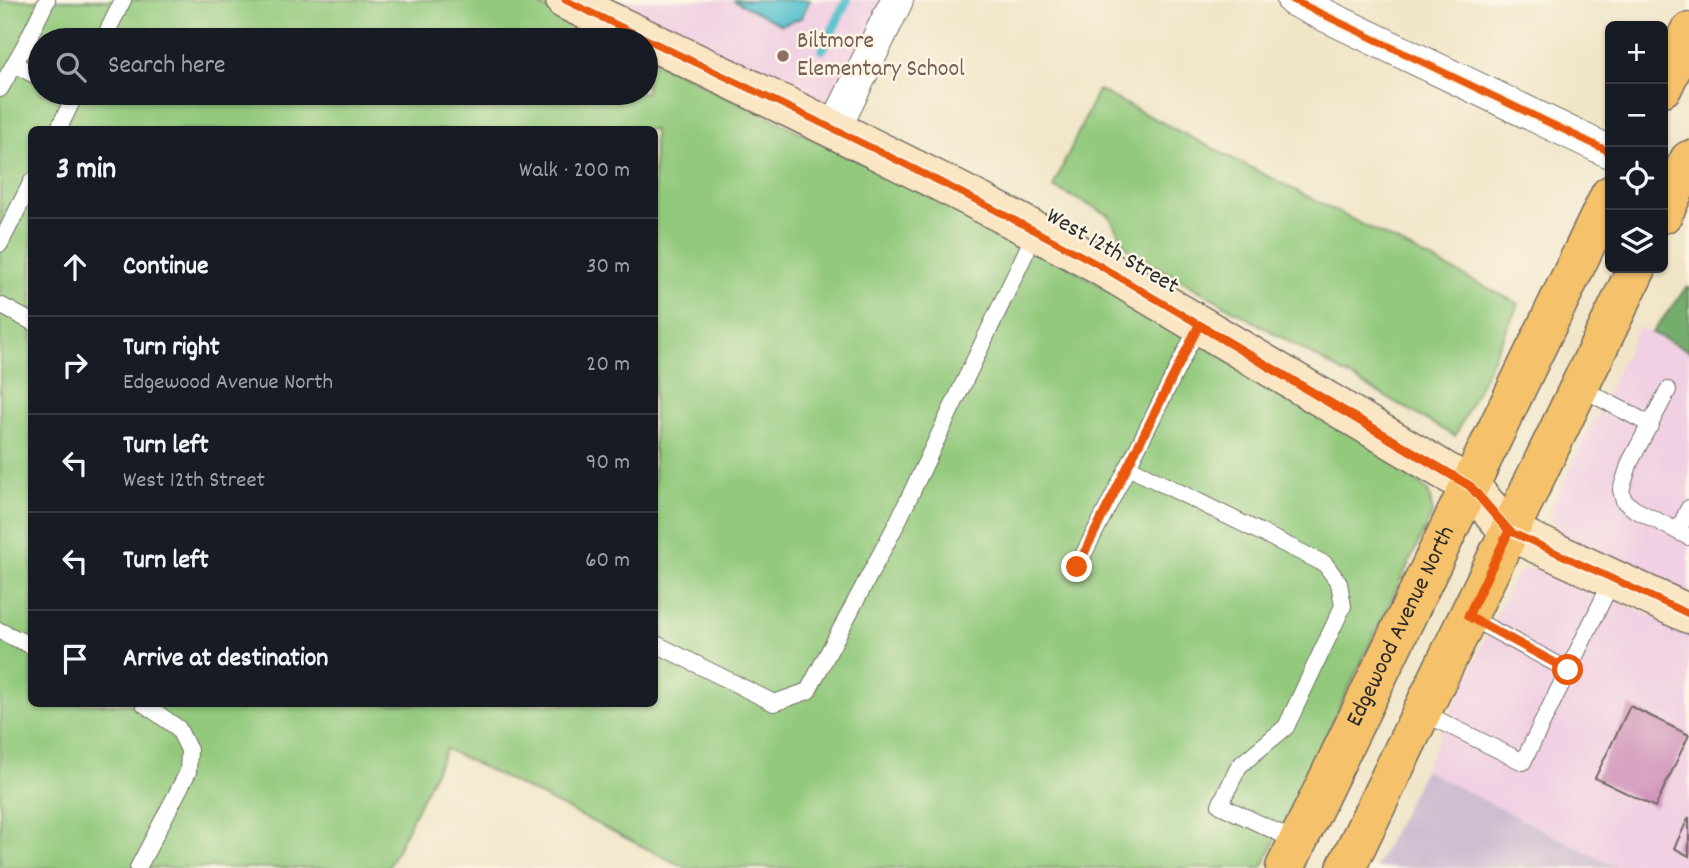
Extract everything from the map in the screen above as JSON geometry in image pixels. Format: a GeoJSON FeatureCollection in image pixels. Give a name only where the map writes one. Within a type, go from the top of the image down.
{"type":"FeatureCollection","features":[{"type":"Feature","properties":{"kind":"main road"},"geometry":{"type":"LineString","coordinates":[[1664,84],[1689,33]]}},
{"type":"Feature","properties":{"kind":"main road","name":"Edgewood Avenue North"},"geometry":{"type":"LineString","coordinates":[[1291,855],[1605,205]]}},
{"type":"Feature","properties":{"kind":"main road"},"geometry":{"type":"LineString","coordinates":[[1347,868],[1635,273]]}},
{"type":"Feature","properties":{"kind":"street","name":"West 12th Street"},"geometry":{"type":"LineString","coordinates":[[565,0],[623,28]]}},
{"type":"Feature","properties":{"kind":"street"},"geometry":{"type":"LineString","coordinates":[[834,130],[897,0]]}},
{"type":"Feature","properties":{"kind":"street"},"geometry":{"type":"LineString","coordinates":[[1293,0],[1605,150]]}},
{"type":"Feature","properties":{"kind":"street","name":"West 12th Street"},"geometry":{"type":"LineString","coordinates":[[658,45],[1037,231],[1097,264],[1470,486],[1509,531],[1689,614]]}},
{"type":"Feature","properties":{"kind":"lane"},"geometry":{"type":"LineString","coordinates":[[33,28],[47,0]]}},
{"type":"Feature","properties":{"kind":"lane"},"geometry":{"type":"LineString","coordinates":[[109,28],[123,0]]}},
{"type":"Feature","properties":{"kind":"lane"},"geometry":{"type":"LineString","coordinates":[[0,89],[28,39]]}},
{"type":"Feature","properties":{"kind":"lane"},"geometry":{"type":"LineString","coordinates":[[14,64],[28,72]]}},
{"type":"Feature","properties":{"kind":"lane"},"geometry":{"type":"LineString","coordinates":[[60,126],[69,105]]}},
{"type":"Feature","properties":{"kind":"lane"},"geometry":{"type":"LineString","coordinates":[[0,244],[28,189]]}},
{"type":"Feature","properties":{"kind":"lane"},"geometry":{"type":"LineString","coordinates":[[658,645],[774,704],[808,691],[897,523],[1037,231]]}},
{"type":"Feature","properties":{"kind":"lane"},"geometry":{"type":"LineString","coordinates":[[0,305],[28,320]]}},
{"type":"Feature","properties":{"kind":"lane"},"geometry":{"type":"LineString","coordinates":[[1077,567],[1199,325]]}},
{"type":"Feature","properties":{"kind":"lane"},"geometry":{"type":"LineString","coordinates":[[1579,387],[1651,425]]}},
{"type":"Feature","properties":{"kind":"lane"},"geometry":{"type":"LineString","coordinates":[[1668,390],[1630,462],[1621,490],[1624,501],[1634,509],[1683,534],[1689,508]]}},
{"type":"Feature","properties":{"kind":"lane"},"geometry":{"type":"LineString","coordinates":[[1128,467],[1325,564],[1339,583],[1343,606],[1286,727],[1239,766],[1220,805],[1291,855]]}},
{"type":"Feature","properties":{"kind":"lane"},"geometry":{"type":"LineString","coordinates":[[1422,712],[1522,762],[1613,579]]}},
{"type":"Feature","properties":{"kind":"lane"},"geometry":{"type":"LineString","coordinates":[[1468,616],[1568,670]]}},
{"type":"Feature","properties":{"kind":"lane"},"geometry":{"type":"LineString","coordinates":[[0,631],[28,644]]}},
{"type":"Feature","properties":{"kind":"lane"},"geometry":{"type":"LineString","coordinates":[[138,868],[188,772],[189,750],[178,728],[148,707]]}},
{"type":"Feature","properties":{"kind":"shaded area","name":"Biltmore Elementary School"},"geometry":{"type":"Polygon","coordinates":[[[597,0],[882,0],[827,113],[597,0]]]}},
{"type":"Feature","properties":{"kind":"shaded area"},"geometry":{"type":"Polygon","coordinates":[[[1639,327],[1689,351],[1689,597],[1565,538],[1550,517],[1551,508],[1639,327]]]}},
{"type":"Feature","properties":{"kind":"shaded area"},"geometry":{"type":"Polygon","coordinates":[[[1536,569],[1689,631],[1689,868],[1618,868],[1424,770],[1513,580],[1521,571],[1536,569]]]}},
{"type":"Feature","properties":{"kind":"shaded area"},"geometry":{"type":"Polygon","coordinates":[[[1424,770],[1618,868],[1375,868],[1424,770]]]}},
{"type":"Feature","properties":{"kind":"green space"},"geometry":{"type":"Polygon","coordinates":[[[0,0],[528,0],[586,28],[28,28],[28,105],[658,105],[658,63],[1034,246],[1367,441],[1428,491],[1433,513],[1262,868],[686,868],[446,749],[388,868],[0,868],[0,0]]]}},
{"type":"Feature","properties":{"kind":"green space"},"geometry":{"type":"Polygon","coordinates":[[[1098,90],[1519,304],[1455,436],[1135,254],[1124,244],[1109,215],[1053,187],[1098,90]]]}},
{"type":"Feature","properties":{"kind":"green space"},"geometry":{"type":"Polygon","coordinates":[[[1686,288],[1689,288],[1689,351],[1652,333],[1686,288]]]}},
{"type":"Feature","properties":{"kind":"water"},"geometry":{"type":"Polygon","coordinates":[[[733,0],[810,0],[801,18],[781,25],[733,0]]]}},
{"type":"Feature","properties":{"kind":"building"},"geometry":{"type":"Polygon","coordinates":[[[1630,706],[1689,735],[1655,807],[1595,778],[1630,706]]]}},
{"type":"Feature","properties":{"kind":"building"},"geometry":{"type":"Polygon","coordinates":[[[1689,817],[1689,856],[1674,848],[1689,817]]]}},
{"type":"Feature","properties":{"kind":"waterway"},"geometry":{"type":"LineString","coordinates":[[822,50],[847,0]]}},
{"type":"Feature","properties":{"kind":"cycle path"},"geometry":{"type":"LineString","coordinates":[[565,0],[624,28]]}},
{"type":"Feature","properties":{"kind":"cycle path"},"geometry":{"type":"LineString","coordinates":[[1293,0],[1605,150]]}},
{"type":"Feature","properties":{"kind":"cycle path"},"geometry":{"type":"LineString","coordinates":[[658,44],[899,161],[1097,264],[1470,486],[1509,531],[1689,614]]}},
{"type":"Feature","properties":{"kind":"place","name":"Biltmore Elementary School"},"geometry":{"type":"Point","coordinates":[783,56]}},
{"type":"Feature","properties":{"kind":"route"},"geometry":{"type":"LineString","coordinates":[[1077,567],[1199,325],[1470,486],[1509,531],[1468,616],[1568,670]]}}]}
